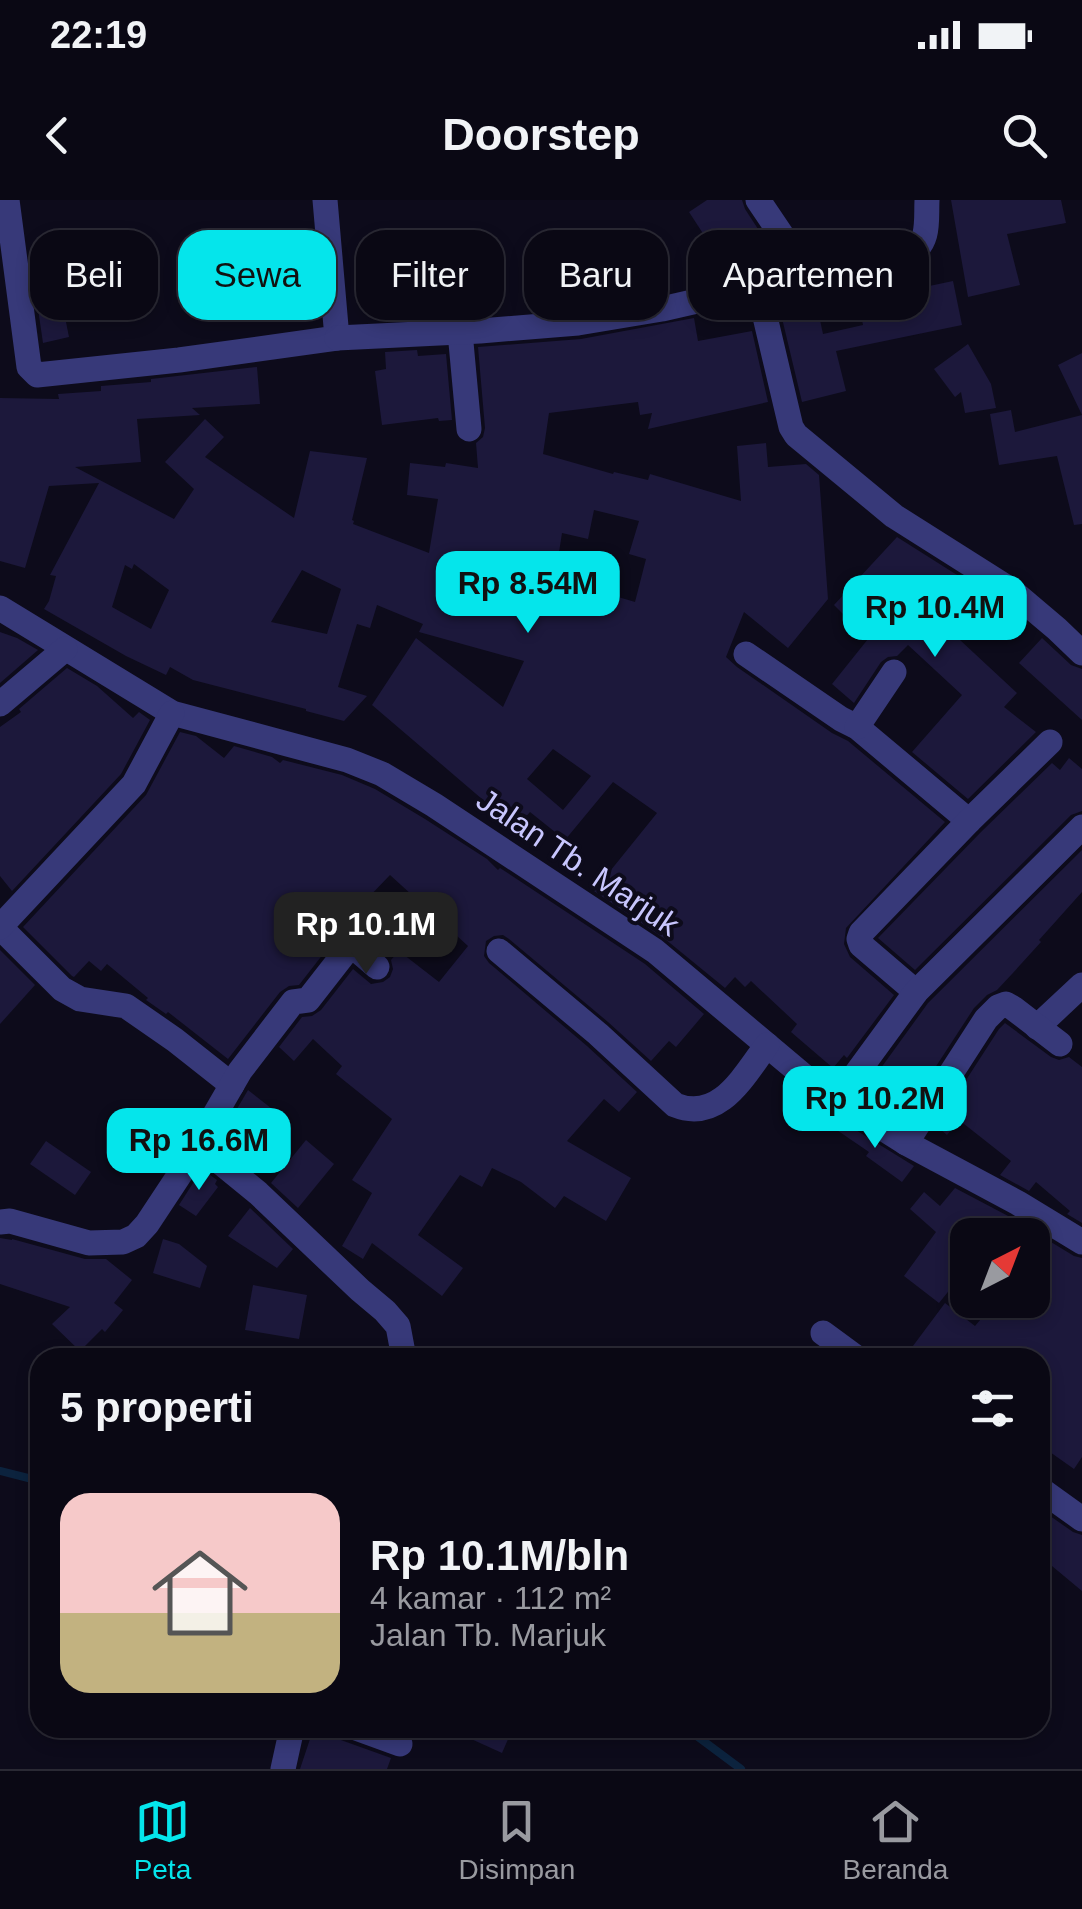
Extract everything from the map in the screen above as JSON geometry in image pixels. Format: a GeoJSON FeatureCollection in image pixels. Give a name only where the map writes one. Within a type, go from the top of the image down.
{"type":"FeatureCollection","features":[{"type":"Feature","properties":{"kind":"street"},"geometry":{"type":"LineString","coordinates":[[7,200],[29,367],[36,375],[336,338],[578,324],[688,303]]}},
{"type":"Feature","properties":{"kind":"street"},"geometry":{"type":"LineString","coordinates":[[325,200],[336,338]]}},
{"type":"Feature","properties":{"kind":"street"},"geometry":{"type":"LineString","coordinates":[[758,200],[778,230]]}},
{"type":"Feature","properties":{"kind":"street"},"geometry":{"type":"LineString","coordinates":[[925,230],[927,200]]}},
{"type":"Feature","properties":{"kind":"street"},"geometry":{"type":"LineString","coordinates":[[765,320],[786,410],[796,435],[894,516],[1010,590],[1082,654]]}},
{"type":"Feature","properties":{"kind":"street"},"geometry":{"type":"LineString","coordinates":[[460,332],[470,428]]}},
{"type":"Feature","properties":{"kind":"street","name":"Jalan Tb. Marjuk"},"geometry":{"type":"LineString","coordinates":[[0,608],[172,713],[347,760],[382,774],[655,951],[837,1100],[1082,1242]]}},
{"type":"Feature","properties":{"kind":"street"},"geometry":{"type":"LineString","coordinates":[[0,704],[65,648]]}},
{"type":"Feature","properties":{"kind":"street"},"geometry":{"type":"LineString","coordinates":[[746,654],[840,720],[857,727],[969,821]]}},
{"type":"Feature","properties":{"kind":"street"},"geometry":{"type":"LineString","coordinates":[[857,727],[894,672]]}},
{"type":"Feature","properties":{"kind":"street"},"geometry":{"type":"LineString","coordinates":[[172,713],[134,784],[0,927],[55,984],[80,999],[126,1006],[232,1085]]}},
{"type":"Feature","properties":{"kind":"street"},"geometry":{"type":"LineString","coordinates":[[916,992],[861,945],[861,933],[1050,742]]}},
{"type":"Feature","properties":{"kind":"street"},"geometry":{"type":"LineString","coordinates":[[837,1100],[916,992],[1082,827]]}},
{"type":"Feature","properties":{"kind":"street"},"geometry":{"type":"LineString","coordinates":[[0,1222],[89,1243],[122,1242],[136,1236],[232,1085],[293,1002],[308,1000],[347,950],[356,949],[378,968]]}},
{"type":"Feature","properties":{"kind":"street"},"geometry":{"type":"LineString","coordinates":[[499,951],[675,1105],[685,1109],[706,1108],[729,1095],[767,1044]]}},
{"type":"Feature","properties":{"kind":"street"},"geometry":{"type":"LineString","coordinates":[[1037,1027],[1082,985]]}},
{"type":"Feature","properties":{"kind":"street"},"geometry":{"type":"LineString","coordinates":[[906,1143],[986,1019],[998,1007],[1006,1004],[1060,1044]]}},
{"type":"Feature","properties":{"kind":"street"},"geometry":{"type":"LineString","coordinates":[[198,1144],[258,1193],[385,1311],[398,1326],[402,1348]]}},
{"type":"Feature","properties":{"kind":"street"},"geometry":{"type":"LineString","coordinates":[[823,1333],[843,1348]]}},
{"type":"Feature","properties":{"kind":"street"},"geometry":{"type":"LineString","coordinates":[[1050,1496],[1082,1519]]}},
{"type":"Feature","properties":{"kind":"street"},"geometry":{"type":"LineString","coordinates":[[283,1769],[290,1738]]}},
{"type":"Feature","properties":{"kind":"street"},"geometry":{"type":"LineString","coordinates":[[384,1738],[400,1744]]}},
{"type":"Feature","properties":{"kind":"building"},"geometry":{"type":"Polygon","coordinates":[[[707,200],[742,200],[759,230],[701,230],[689,212],[707,200]]]}},
{"type":"Feature","properties":{"kind":"building"},"geometry":{"type":"Polygon","coordinates":[[[951,200],[1061,200],[1066,223],[1007,234],[1020,285],[968,297],[951,200]]]}},
{"type":"Feature","properties":{"kind":"building"},"geometry":{"type":"Polygon","coordinates":[[[953,281],[962,325],[836,351],[846,391],[802,402],[782,320],[820,320],[823,334],[863,325],[862,320],[929,320],[929,286],[953,281]]]}},
{"type":"Feature","properties":{"kind":"building"},"geometry":{"type":"Polygon","coordinates":[[[688,319],[694,320],[698,341],[752,331],[768,402],[648,429],[652,413],[640,415],[638,402],[549,413],[543,454],[613,474],[648,480],[650,474],[741,501],[737,446],[766,443],[768,467],[806,464],[819,475],[828,599],[788,648],[744,612],[726,657],[848,741],[945,822],[846,928],[844,944],[850,957],[894,995],[847,1058],[844,1055],[833,1068],[791,1032],[797,1024],[751,981],[745,987],[735,977],[725,988],[665,939],[594,891],[657,813],[613,782],[565,840],[530,812],[516,828],[372,705],[416,638],[503,707],[524,661],[419,632],[423,624],[377,605],[370,628],[357,624],[338,687],[367,696],[344,721],[193,680],[170,667],[166,675],[44,609],[56,576],[50,575],[99,483],[49,486],[25,568],[0,561],[0,398],[59,399],[58,394],[101,391],[101,386],[257,367],[260,404],[192,408],[200,415],[137,419],[141,462],[75,467],[174,519],[194,489],[165,462],[205,419],[224,437],[205,457],[294,518],[310,451],[367,458],[353,524],[429,553],[438,499],[407,495],[410,463],[478,468],[476,443],[485,428],[478,347],[581,339],[688,319]],[[594,510],[588,539],[562,533],[555,578],[607,598],[608,594],[635,602],[646,559],[629,554],[639,521],[594,510]],[[134,564],[132,569],[125,565],[112,607],[151,629],[169,590],[134,564]],[[302,570],[271,622],[327,634],[341,589],[302,570]],[[553,749],[527,779],[563,810],[591,776],[553,749]]]}},
{"type":"Feature","properties":{"kind":"building"},"geometry":{"type":"Polygon","coordinates":[[[40,320],[66,320],[69,337],[43,343],[40,320]]]}},
{"type":"Feature","properties":{"kind":"building"},"geometry":{"type":"Polygon","coordinates":[[[968,344],[991,384],[996,408],[965,413],[961,392],[955,397],[934,369],[968,344]]]}},
{"type":"Feature","properties":{"kind":"building"},"geometry":{"type":"Polygon","coordinates":[[[417,350],[418,356],[446,354],[452,420],[382,425],[375,371],[386,369],[385,352],[417,350]]]}},
{"type":"Feature","properties":{"kind":"building"},"geometry":{"type":"Polygon","coordinates":[[[1082,353],[1082,415],[1058,365],[1082,353]]]}},
{"type":"Feature","properties":{"kind":"building"},"geometry":{"type":"Polygon","coordinates":[[[1011,410],[1015,432],[1082,415],[1082,524],[1074,525],[1057,456],[999,465],[990,414],[1011,410]]]}},
{"type":"Feature","properties":{"kind":"building"},"geometry":{"type":"Polygon","coordinates":[[[897,537],[995,599],[960,640],[1017,693],[1004,707],[1036,732],[968,799],[912,752],[962,695],[908,645],[897,656],[881,662],[854,703],[832,684],[868,639],[834,605],[897,537]]]}},
{"type":"Feature","properties":{"kind":"building"},"geometry":{"type":"Polygon","coordinates":[[[0,632],[38,650],[0,683],[0,632]]]}},
{"type":"Feature","properties":{"kind":"building"},"geometry":{"type":"Polygon","coordinates":[[[1042,638],[1071,665],[1082,669],[1082,720],[1019,663],[1042,638]]]}},
{"type":"Feature","properties":{"kind":"building"},"geometry":{"type":"Polygon","coordinates":[[[67,668],[97,686],[133,718],[139,712],[150,720],[121,774],[12,891],[0,876],[0,727],[67,668]]]}},
{"type":"Feature","properties":{"kind":"building"},"geometry":{"type":"Polygon","coordinates":[[[180,732],[196,736],[224,758],[234,746],[280,763],[283,760],[342,775],[375,789],[645,964],[704,1014],[676,1047],[669,1041],[651,1061],[509,939],[503,935],[486,941],[484,956],[489,963],[637,1092],[619,1112],[604,1099],[567,1141],[631,1178],[606,1221],[564,1196],[555,1208],[521,1182],[492,1168],[482,1187],[460,1175],[418,1235],[463,1268],[442,1296],[372,1243],[363,1259],[342,1246],[372,1193],[352,1180],[392,1119],[336,1074],[342,1066],[313,1039],[294,1061],[279,1047],[302,1017],[321,1010],[353,969],[371,984],[383,982],[390,977],[391,960],[399,951],[439,982],[468,946],[390,875],[342,925],[348,930],[334,940],[299,985],[280,992],[228,1059],[168,1012],[146,1000],[107,964],[101,971],[89,961],[72,976],[23,927],[146,795],[180,732]]]}},
{"type":"Feature","properties":{"kind":"building"},"geometry":{"type":"Polygon","coordinates":[[[1069,758],[1082,769],[1082,811],[1071,815],[915,970],[878,938],[1052,763],[1060,770],[1069,758]]]}},
{"type":"Feature","properties":{"kind":"building"},"geometry":{"type":"Polygon","coordinates":[[[1082,850],[1082,892],[1012,974],[974,1008],[918,1094],[899,1079],[889,1092],[873,1079],[928,1003],[1082,850]]]}},
{"type":"Feature","properties":{"kind":"building"},"geometry":{"type":"Polygon","coordinates":[[[0,950],[35,985],[0,1024],[0,950]]]}},
{"type":"Feature","properties":{"kind":"building"},"geometry":{"type":"Polygon","coordinates":[[[1005,1023],[1051,1057],[1069,1057],[1082,1067],[1082,1223],[1067,1214],[1070,1211],[1036,1182],[1029,1191],[1000,1175],[1011,1161],[959,1120],[947,1135],[935,1128],[1005,1023]]]}},
{"type":"Feature","properties":{"kind":"building"},"geometry":{"type":"Polygon","coordinates":[[[248,1090],[276,1112],[251,1144],[227,1126],[248,1090]]]}},
{"type":"Feature","properties":{"kind":"building"},"geometry":{"type":"Polygon","coordinates":[[[833,1116],[914,1166],[902,1182],[866,1156],[869,1152],[828,1124],[833,1116]]]}},
{"type":"Feature","properties":{"kind":"building"},"geometry":{"type":"Polygon","coordinates":[[[306,1140],[334,1164],[298,1208],[271,1183],[306,1140]]]}},
{"type":"Feature","properties":{"kind":"building"},"geometry":{"type":"Polygon","coordinates":[[[46,1141],[91,1172],[75,1195],[30,1164],[46,1141]]]}},
{"type":"Feature","properties":{"kind":"building"},"geometry":{"type":"Polygon","coordinates":[[[202,1169],[217,1180],[218,1187],[196,1216],[179,1205],[202,1169]]]}},
{"type":"Feature","properties":{"kind":"building"},"geometry":{"type":"Polygon","coordinates":[[[955,1188],[1010,1217],[950,1218],[950,1289],[939,1303],[904,1276],[936,1232],[910,1209],[924,1192],[940,1206],[955,1188]]]}},
{"type":"Feature","properties":{"kind":"building"},"geometry":{"type":"Polygon","coordinates":[[[250,1208],[293,1249],[277,1268],[228,1236],[250,1208]]]}},
{"type":"Feature","properties":{"kind":"building"},"geometry":{"type":"Polygon","coordinates":[[[0,1238],[85,1259],[106,1259],[132,1280],[114,1303],[123,1310],[105,1332],[102,1329],[83,1348],[77,1348],[52,1324],[70,1307],[0,1284],[0,1238]]]}},
{"type":"Feature","properties":{"kind":"building"},"geometry":{"type":"Polygon","coordinates":[[[163,1239],[179,1244],[207,1266],[200,1288],[153,1273],[163,1239]]]}},
{"type":"Feature","properties":{"kind":"building"},"geometry":{"type":"Polygon","coordinates":[[[1050,1241],[1082,1258],[1082,1457],[1074,1469],[1050,1452],[1050,1348],[911,1348],[945,1303],[950,1307],[950,1318],[965,1318],[975,1326],[982,1318],[1050,1318],[1050,1241]]]}},
{"type":"Feature","properties":{"kind":"building"},"geometry":{"type":"Polygon","coordinates":[[[253,1285],[307,1295],[299,1339],[245,1330],[253,1285]]]}},
{"type":"Feature","properties":{"kind":"building"},"geometry":{"type":"Polygon","coordinates":[[[1050,1516],[1082,1535],[1082,1591],[1050,1564],[1050,1516]]]}},
{"type":"Feature","properties":{"kind":"building"},"geometry":{"type":"Polygon","coordinates":[[[310,1738],[335,1738],[391,1758],[387,1769],[300,1769],[310,1738]]]}},
{"type":"Feature","properties":{"kind":"building"},"geometry":{"type":"Polygon","coordinates":[[[469,1738],[509,1738],[502,1753],[469,1738]]]}},
{"type":"Feature","properties":{"kind":"waterway"},"geometry":{"type":"LineString","coordinates":[[0,1471],[30,1478]]}},
{"type":"Feature","properties":{"kind":"waterway"},"geometry":{"type":"LineString","coordinates":[[699,1738],[741,1769]]}}]}
